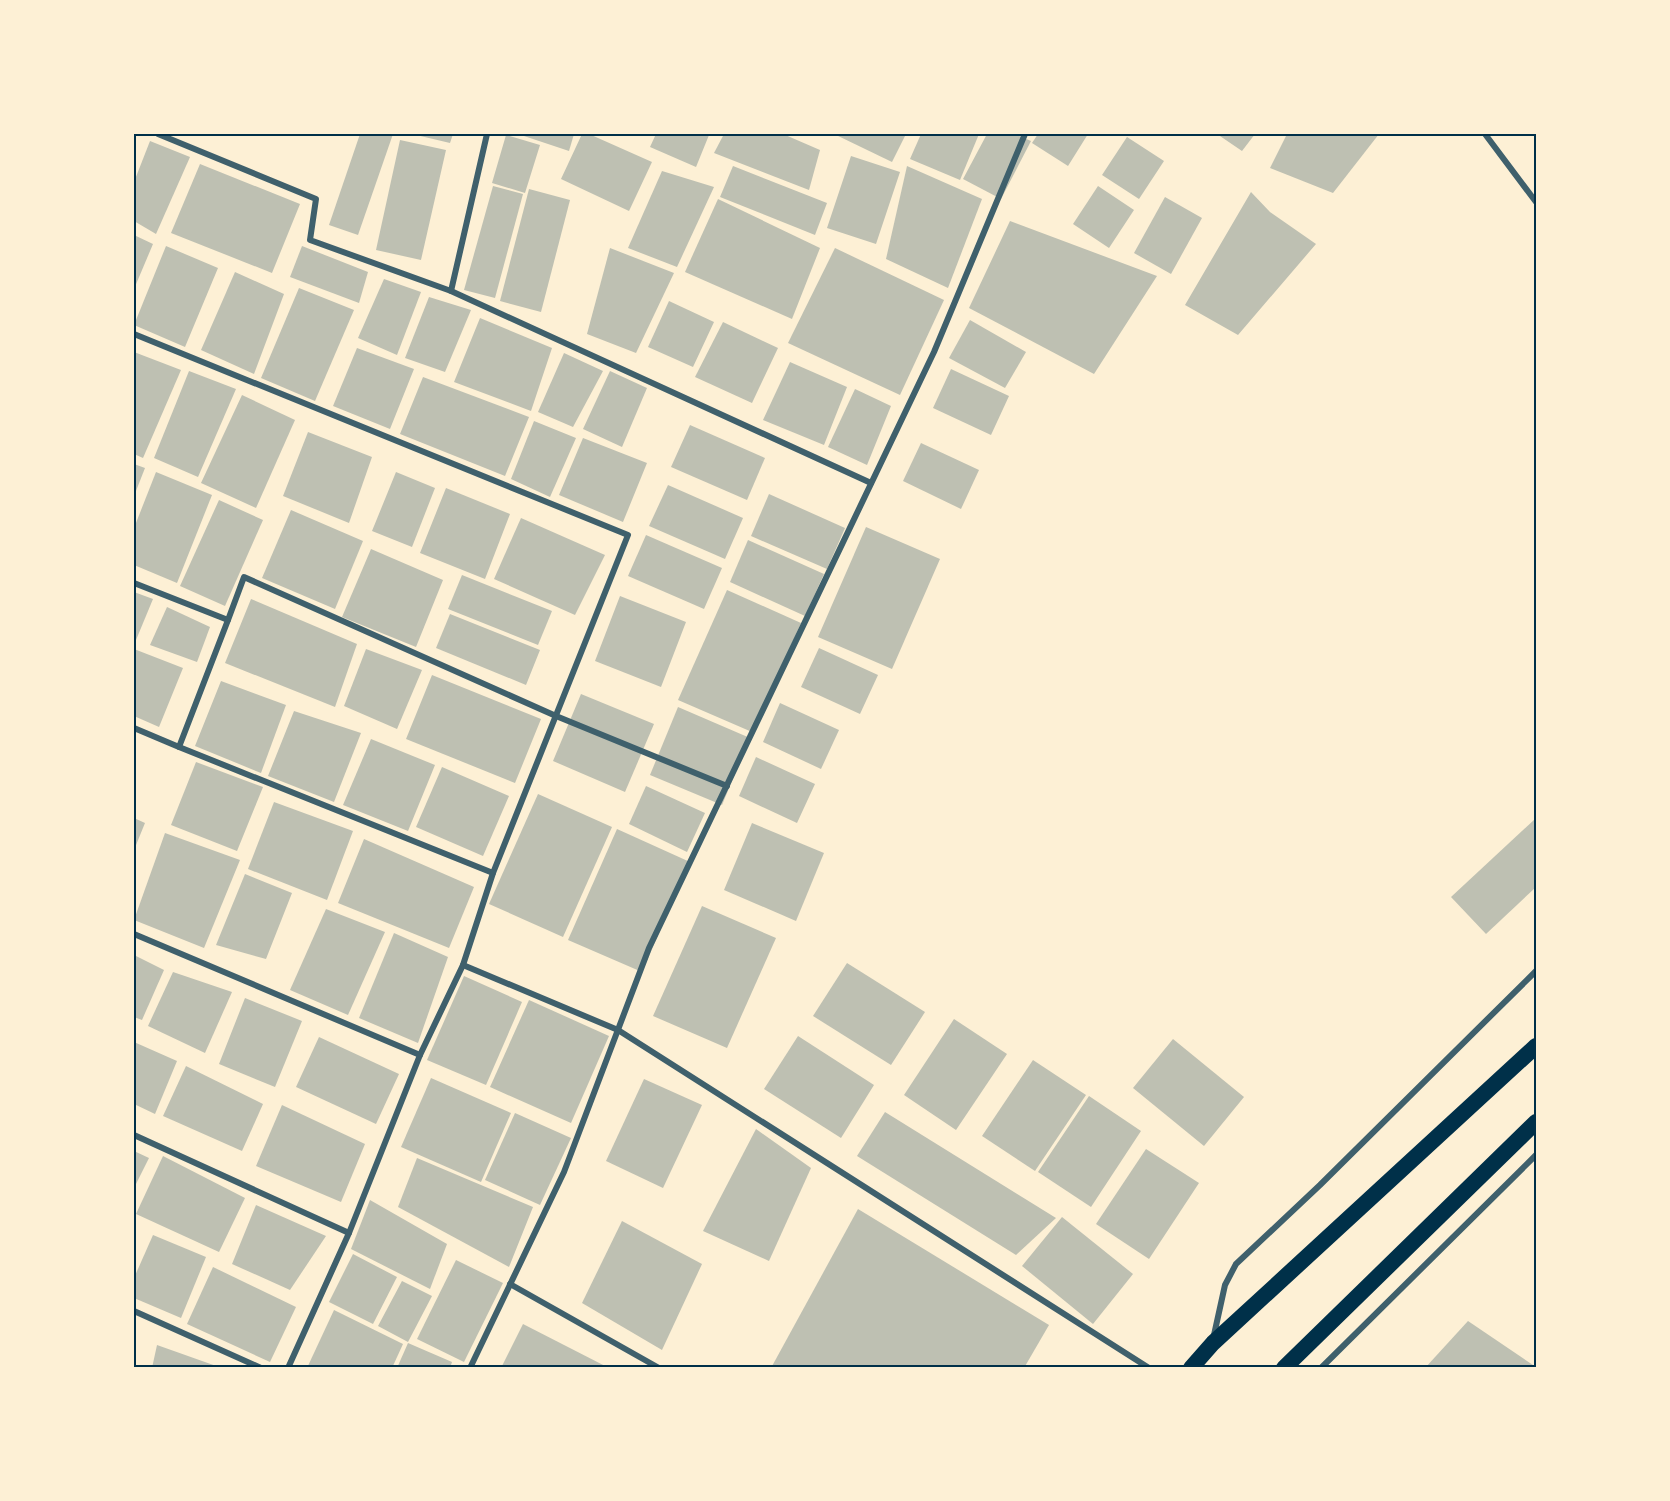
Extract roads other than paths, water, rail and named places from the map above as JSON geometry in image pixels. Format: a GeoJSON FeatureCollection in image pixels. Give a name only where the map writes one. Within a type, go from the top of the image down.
{"type":"FeatureCollection","features":[{"type":"Feature","properties":{"kind":"highway"},"geometry":{"type":"LineString","coordinates":[[1191,1368],[1213,1343],[1536,1046]]}},
{"type":"Feature","properties":{"kind":"highway"},"geometry":{"type":"LineString","coordinates":[[1284,1368],[1536,1122]]}},
{"type":"Feature","properties":{"kind":"street"},"geometry":{"type":"LineString","coordinates":[[158,134],[316,199],[310,240],[451,291],[871,483]]}},
{"type":"Feature","properties":{"kind":"street"},"geometry":{"type":"LineString","coordinates":[[451,291],[487,134]]}},
{"type":"Feature","properties":{"kind":"street"},"geometry":{"type":"LineString","coordinates":[[470,1368],[564,1172],[649,948],[934,352],[1025,134]]}},
{"type":"Feature","properties":{"kind":"street"},"geometry":{"type":"LineString","coordinates":[[1485,134],[1536,202]]}},
{"type":"Feature","properties":{"kind":"street"},"geometry":{"type":"LineString","coordinates":[[134,334],[628,535],[493,873],[463,965],[420,1055],[349,1233],[288,1368]]}},
{"type":"Feature","properties":{"kind":"street"},"geometry":{"type":"LineString","coordinates":[[179,747],[244,577],[556,716],[727,786]]}},
{"type":"Feature","properties":{"kind":"street"},"geometry":{"type":"LineString","coordinates":[[134,583],[228,620]]}},
{"type":"Feature","properties":{"kind":"street"},"geometry":{"type":"LineString","coordinates":[[134,728],[493,873]]}},
{"type":"Feature","properties":{"kind":"street"},"geometry":{"type":"LineString","coordinates":[[134,934],[420,1055]]}},
{"type":"Feature","properties":{"kind":"street"},"geometry":{"type":"LineString","coordinates":[[463,965],[618,1029],[1149,1368]]}},
{"type":"Feature","properties":{"kind":"street"},"geometry":{"type":"LineString","coordinates":[[1213,1343],[1225,1284],[1236,1264],[1536,971]]}},
{"type":"Feature","properties":{"kind":"street"},"geometry":{"type":"LineString","coordinates":[[134,1135],[349,1233]]}},
{"type":"Feature","properties":{"kind":"street"},"geometry":{"type":"LineString","coordinates":[[1321,1368],[1536,1155]]}},
{"type":"Feature","properties":{"kind":"street"},"geometry":{"type":"LineString","coordinates":[[510,1284],[659,1368]]}},
{"type":"Feature","properties":{"kind":"street"},"geometry":{"type":"LineString","coordinates":[[134,1311],[261,1368]]}}]}
